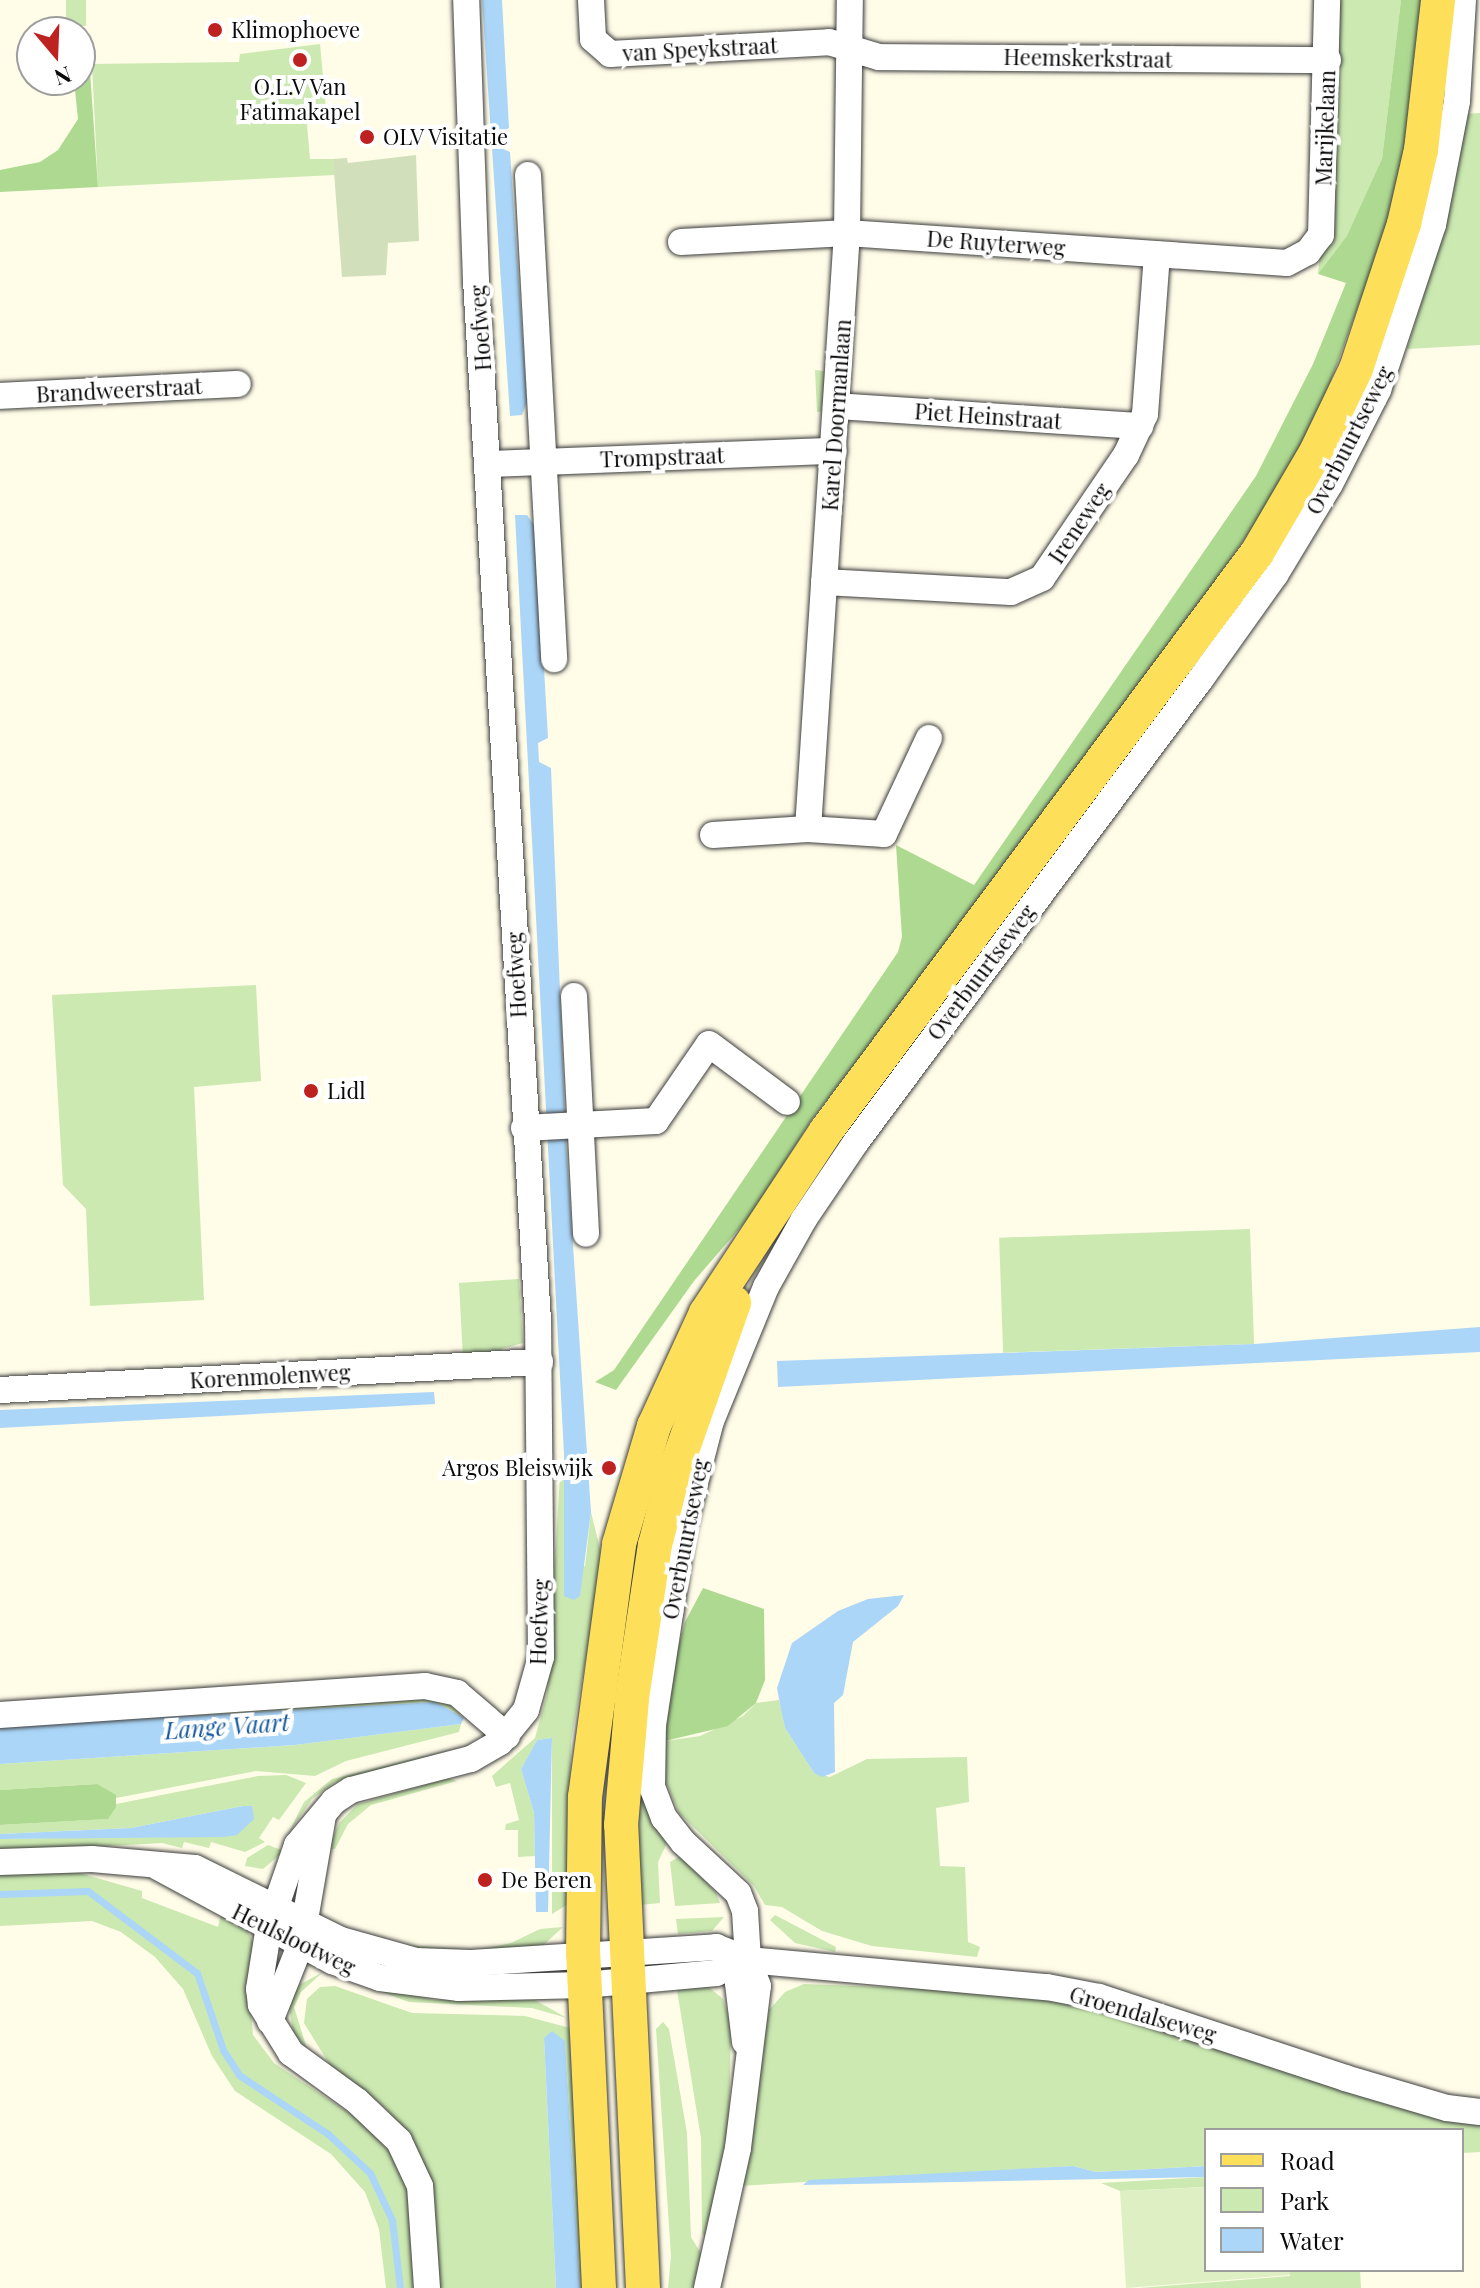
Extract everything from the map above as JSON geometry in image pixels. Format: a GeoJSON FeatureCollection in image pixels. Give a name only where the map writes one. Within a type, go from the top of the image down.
{"type":"FeatureCollection","features":[{"type":"Feature","properties":{"kind":"main road","name":"Overbuurtseweg"},"geometry":{"type":"LineString","coordinates":[[584,1969],[591,1735],[619,1544],[633,1492],[685,1353],[706,1313],[826,1131],[1257,553],[1316,452],[1356,369],[1404,224],[1421,150],[1438,0]]}},
{"type":"Feature","properties":{"kind":"main road","name":"Overbuurtseweg"},"geometry":{"type":"LineString","coordinates":[[627,1966],[621,1825],[632,1698],[655,1545],[704,1378],[770,1218]]}},
{"type":"Feature","properties":{"kind":"main road"},"geometry":{"type":"LineString","coordinates":[[627,1966],[643,2288]]}},
{"type":"Feature","properties":{"kind":"main road"},"geometry":{"type":"LineString","coordinates":[[584,1969],[599,2288]]}},
{"type":"Feature","properties":{"kind":"street","name":"Hoefweg"},"geometry":{"type":"LineString","coordinates":[[427,2288],[420,2186],[399,2141],[369,2111],[291,2053],[270,2021],[259,1989],[272,1916],[297,1845],[323,1815],[351,1790],[471,1759],[507,1736],[526,1710],[541,1657],[540,1362],[533,1128],[476,281],[466,0]]}},
{"type":"Feature","properties":{"kind":"street","name":"van Speykstraat"},"geometry":{"type":"LineString","coordinates":[[591,0],[593,39],[610,54],[829,42],[850,48]]}},
{"type":"Feature","properties":{"kind":"street","name":"Karel Doormanlaan"},"geometry":{"type":"LineString","coordinates":[[808,829],[847,233],[850,0]]}},
{"type":"Feature","properties":{"kind":"street","name":"Marijkelaan"},"geometry":{"type":"LineString","coordinates":[[1308,252],[1321,235],[1328,60],[1327,0]]}},
{"type":"Feature","properties":{"kind":"street","name":"Overbuurtseweg"},"geometry":{"type":"LineString","coordinates":[[748,1960],[745,1911],[738,1893],[683,1842],[664,1818],[652,1787],[653,1725],[683,1529],[725,1383],[766,1287],[856,1142],[1209,669],[1275,575],[1330,484],[1378,390],[1433,225],[1457,101],[1463,0]]}},
{"type":"Feature","properties":{"kind":"street","name":"Heemskerkstraat"},"geometry":{"type":"LineString","coordinates":[[850,48],[879,57],[1328,60]]}},
{"type":"Feature","properties":{"kind":"street"},"geometry":{"type":"LineString","coordinates":[[528,175],[554,659]]}},
{"type":"Feature","properties":{"kind":"street","name":"De Ruyterweg"},"geometry":{"type":"LineString","coordinates":[[681,242],[847,233],[1287,263],[1308,252]]}},
{"type":"Feature","properties":{"kind":"street","name":"Ireneweg"},"geometry":{"type":"LineString","coordinates":[[824,582],[1011,592],[1029,587],[1042,578],[1140,426],[1150,396],[1157,254]]}},
{"type":"Feature","properties":{"kind":"street","name":"Brandweerstraat"},"geometry":{"type":"LineString","coordinates":[[0,396],[238,384]]}},
{"type":"Feature","properties":{"kind":"street","name":"Piet Heinstraat"},"geometry":{"type":"LineString","coordinates":[[836,406],[1140,426]]}},
{"type":"Feature","properties":{"kind":"street","name":"Trompstraat"},"geometry":{"type":"LineString","coordinates":[[490,464],[834,451]]}},
{"type":"Feature","properties":{"kind":"street"},"geometry":{"type":"LineString","coordinates":[[713,835],[808,829],[884,834],[929,738]]}},
{"type":"Feature","properties":{"kind":"street"},"geometry":{"type":"LineString","coordinates":[[574,996],[575,1126],[586,1234]]}},
{"type":"Feature","properties":{"kind":"street"},"geometry":{"type":"LineString","coordinates":[[533,1128],[656,1121],[709,1044],[787,1102]]}},
{"type":"Feature","properties":{"kind":"street","name":"Korenmolenweg"},"geometry":{"type":"LineString","coordinates":[[0,1390],[540,1362]]}},
{"type":"Feature","properties":{"kind":"street"},"geometry":{"type":"LineString","coordinates":[[0,1715],[425,1686],[457,1693],[507,1736]]}},
{"type":"Feature","properties":{"kind":"street"},"geometry":{"type":"LineString","coordinates":[[270,2021],[303,1933],[323,1815]]}},
{"type":"Feature","properties":{"kind":"street","name":"Heulslootweg"},"geometry":{"type":"LineString","coordinates":[[0,1862],[92,1859],[195,1868],[380,1978],[459,1988],[584,1969],[627,1966]]}},
{"type":"Feature","properties":{"kind":"street","name":"Groendalseweg"},"geometry":{"type":"LineString","coordinates":[[627,1966],[716,1973],[748,1960],[985,1980],[1099,1997],[1345,2078],[1447,2108],[1480,2112]]}},
{"type":"Feature","properties":{"kind":"street"},"geometry":{"type":"LineString","coordinates":[[707,2288],[738,2148],[747,2047],[738,2013],[738,1983],[748,1960]]}},
{"type":"Feature","properties":{"kind":"green space"},"geometry":{"type":"Polygon","coordinates":[[[66,0],[86,0],[86,16],[66,16],[66,0]]]}},
{"type":"Feature","properties":{"kind":"green space"},"geometry":{"type":"Polygon","coordinates":[[[1335,0],[1401,0],[1382,159],[1346,282],[1318,273],[1330,157],[1335,0]]]}},
{"type":"Feature","properties":{"kind":"green space"},"geometry":{"type":"Polygon","coordinates":[[[1401,0],[1423,0],[1418,68],[1396,203],[1315,424],[1269,504],[1123,713],[813,1118],[751,1215],[694,1281],[616,1390],[595,1382],[614,1370],[898,952],[902,937],[896,845],[974,885],[1256,476],[1313,364],[1346,283],[1318,274],[1347,236],[1382,159],[1401,0]]]}},
{"type":"Feature","properties":{"kind":"green space"},"geometry":{"type":"Polygon","coordinates":[[[320,44],[326,110],[306,113],[310,159],[333,159],[335,175],[98,187],[94,96],[96,96],[96,64],[239,62],[240,54],[320,44]]]}},
{"type":"Feature","properties":{"kind":"green space"},"geometry":{"type":"Polygon","coordinates":[[[76,96],[92,96],[98,187],[0,192],[0,170],[40,162],[58,150],[78,119],[76,96]]]}},
{"type":"Feature","properties":{"kind":"green space"},"geometry":{"type":"Polygon","coordinates":[[[1480,113],[1480,345],[1407,349],[1440,242],[1464,114],[1480,113]]]}},
{"type":"Feature","properties":{"kind":"green space"},"geometry":{"type":"Polygon","coordinates":[[[416,155],[419,241],[388,243],[386,275],[342,277],[333,159],[347,158],[348,163],[416,155]]]}},
{"type":"Feature","properties":{"kind":"green space"},"geometry":{"type":"Polygon","coordinates":[[[815,370],[830,372],[827,411],[817,412],[815,370]]]}},
{"type":"Feature","properties":{"kind":"green space"},"geometry":{"type":"Polygon","coordinates":[[[256,985],[261,1081],[194,1087],[204,1300],[90,1306],[86,1209],[63,1185],[52,995],[256,985]]]}},
{"type":"Feature","properties":{"kind":"green space"},"geometry":{"type":"Polygon","coordinates":[[[1250,1229],[1254,1344],[1003,1353],[999,1238],[1250,1229]]]}},
{"type":"Feature","properties":{"kind":"green space"},"geometry":{"type":"Polygon","coordinates":[[[519,1279],[523,1343],[502,1349],[502,1356],[463,1358],[459,1283],[519,1279]]]}},
{"type":"Feature","properties":{"kind":"green space"},"geometry":{"type":"Polygon","coordinates":[[[560,1475],[564,1476],[566,1523],[585,1567],[591,1512],[603,1561],[571,1742],[568,1904],[552,1914],[552,1738],[537,1740],[521,1769],[534,1813],[535,1856],[518,1857],[518,1830],[505,1830],[506,1824],[519,1820],[510,1783],[496,1787],[492,1776],[535,1738],[547,1694],[560,1475]]]}},
{"type":"Feature","properties":{"kind":"green space"},"geometry":{"type":"Polygon","coordinates":[[[703,1588],[764,1609],[765,1680],[756,1703],[728,1726],[665,1741],[674,1663],[685,1622],[703,1588]]]}},
{"type":"Feature","properties":{"kind":"green space"},"geometry":{"type":"Polygon","coordinates":[[[437,1693],[464,1718],[435,1702],[0,1726],[437,1693]]]}},
{"type":"Feature","properties":{"kind":"green space"},"geometry":{"type":"Polygon","coordinates":[[[779,1700],[785,1728],[814,1773],[830,1777],[867,1759],[967,1757],[969,1802],[936,1808],[940,1866],[965,1867],[968,1942],[980,1947],[977,1957],[872,1946],[822,1931],[782,1907],[765,1905],[754,1886],[679,1813],[666,1782],[665,1741],[700,1736],[743,1716],[756,1703],[779,1700]]]}},
{"type":"Feature","properties":{"kind":"green space"},"geometry":{"type":"Polygon","coordinates":[[[461,1724],[459,1732],[346,1761],[315,1776],[256,1771],[116,1798],[96,1784],[0,1790],[0,1764],[295,1745],[461,1724]]]}},
{"type":"Feature","properties":{"kind":"green space"},"geometry":{"type":"Polygon","coordinates":[[[460,1747],[335,1782],[312,1799],[287,1836],[304,1802],[332,1779],[460,1747]]]}},
{"type":"Feature","properties":{"kind":"green space"},"geometry":{"type":"Polygon","coordinates":[[[286,1775],[306,1783],[279,1820],[273,1817],[259,1838],[265,1842],[245,1852],[211,1842],[209,1848],[184,1842],[182,1848],[162,1843],[0,1852],[0,1839],[237,1835],[243,1806],[131,1828],[0,1834],[0,1825],[107,1819],[116,1804],[258,1776],[286,1775]]]}},
{"type":"Feature","properties":{"kind":"green space"},"geometry":{"type":"Polygon","coordinates":[[[448,1778],[457,1781],[371,1805],[348,1824],[335,1849],[328,1850],[339,1823],[358,1804],[448,1778]]]}},
{"type":"Feature","properties":{"kind":"green space"},"geometry":{"type":"Polygon","coordinates":[[[97,1784],[116,1795],[116,1807],[108,1819],[0,1825],[0,1790],[97,1784]]]}},
{"type":"Feature","properties":{"kind":"green space"},"geometry":{"type":"Polygon","coordinates":[[[643,1790],[649,1813],[667,1843],[658,1862],[660,1903],[640,1905],[638,1791],[643,1790]]]}},
{"type":"Feature","properties":{"kind":"green space"},"geometry":{"type":"Polygon","coordinates":[[[268,1845],[284,1851],[263,1869],[245,1866],[247,1858],[268,1845]]]}},
{"type":"Feature","properties":{"kind":"green space"},"geometry":{"type":"Polygon","coordinates":[[[682,1855],[716,1893],[720,1903],[675,1906],[670,1862],[682,1855]]]}},
{"type":"Feature","properties":{"kind":"green space"},"geometry":{"type":"Polygon","coordinates":[[[69,1870],[142,1891],[142,1898],[218,1927],[221,1914],[245,1925],[258,1953],[250,2002],[253,2035],[274,2063],[367,2125],[394,2157],[411,2197],[418,2288],[386,2288],[379,2229],[365,2192],[331,2154],[235,2091],[212,2056],[183,1989],[155,1957],[121,1932],[92,1921],[0,1926],[0,1874],[69,1870]]]}},
{"type":"Feature","properties":{"kind":"green space"},"geometry":{"type":"Polygon","coordinates":[[[775,1915],[836,1947],[835,1952],[795,1943],[770,1920],[775,1915]]]}},
{"type":"Feature","properties":{"kind":"green space"},"geometry":{"type":"Polygon","coordinates":[[[724,1917],[712,1931],[678,1934],[676,1919],[724,1917]]]}},
{"type":"Feature","properties":{"kind":"green space"},"geometry":{"type":"Polygon","coordinates":[[[563,1927],[539,1949],[442,1954],[405,1945],[477,1950],[511,1943],[540,1929],[563,1927]]]}},
{"type":"Feature","properties":{"kind":"green space"},"geometry":{"type":"Polygon","coordinates":[[[323,1972],[301,1992],[294,2007],[307,2049],[293,2032],[289,2006],[299,1985],[323,1972]]]}},
{"type":"Feature","properties":{"kind":"green space"},"geometry":{"type":"Polygon","coordinates":[[[331,1974],[434,2000],[535,2000],[567,2018],[532,2008],[409,2002],[331,1974]]]}},
{"type":"Feature","properties":{"kind":"green space"},"geometry":{"type":"Polygon","coordinates":[[[690,1984],[705,1984],[723,1999],[731,2024],[729,2123],[706,2239],[702,2233],[701,2138],[677,1990],[690,1984]]]}},
{"type":"Feature","properties":{"kind":"green space"},"geometry":{"type":"Polygon","coordinates":[[[804,1984],[959,1990],[1076,2002],[1480,2120],[1480,2152],[1464,2153],[1464,2128],[1204,2128],[1204,2166],[1096,2172],[1073,2166],[739,2186],[769,2010],[785,1992],[804,1984]]]}},
{"type":"Feature","properties":{"kind":"green space"},"geometry":{"type":"Polygon","coordinates":[[[335,1986],[412,2013],[525,2016],[570,2028],[591,2288],[580,2288],[565,2041],[544,2038],[556,2288],[437,2288],[410,2136],[383,2106],[330,2065],[304,2023],[307,1999],[320,1987],[335,1986]]]}},
{"type":"Feature","properties":{"kind":"green space"},"geometry":{"type":"Polygon","coordinates":[[[663,2022],[669,2029],[687,2133],[691,2237],[702,2255],[695,2288],[668,2288],[671,2256],[656,2029],[663,2022]]]}},
{"type":"Feature","properties":{"kind":"green space"},"geometry":{"type":"Polygon","coordinates":[[[1204,2177],[1204,2187],[1120,2191],[1101,2183],[1204,2177]]]}},
{"type":"Feature","properties":{"kind":"green space"},"geometry":{"type":"Polygon","coordinates":[[[1204,2187],[1204,2272],[1290,2272],[1290,2275],[1126,2288],[1120,2191],[1204,2187]]]}},
{"type":"Feature","properties":{"kind":"green space"},"geometry":{"type":"Polygon","coordinates":[[[1290,2272],[1360,2272],[1361,2288],[1139,2288],[1290,2276],[1290,2272]]]}},
{"type":"Feature","properties":{"kind":"water"},"geometry":{"type":"Polygon","coordinates":[[[482,0],[502,0],[509,128],[500,133],[501,148],[510,152],[527,402],[522,415],[510,416],[482,0]]]}},
{"type":"Feature","properties":{"kind":"water"},"geometry":{"type":"Polygon","coordinates":[[[515,515],[527,515],[536,528],[548,738],[538,743],[539,762],[551,768],[566,1142],[591,1512],[580,1596],[574,1600],[564,1596],[564,1454],[515,515]]]}},
{"type":"Feature","properties":{"kind":"water"},"geometry":{"type":"Polygon","coordinates":[[[1480,1327],[1480,1352],[778,1387],[777,1361],[1254,1344],[1480,1327]]]}},
{"type":"Feature","properties":{"kind":"water"},"geometry":{"type":"Polygon","coordinates":[[[434,1392],[435,1404],[0,1428],[0,1410],[434,1392]]]}},
{"type":"Feature","properties":{"kind":"water"},"geometry":{"type":"Polygon","coordinates":[[[904,1595],[898,1606],[853,1642],[843,1695],[834,1703],[835,1772],[822,1777],[814,1773],[785,1728],[777,1688],[792,1643],[838,1611],[868,1599],[904,1595]]]}},
{"type":"Feature","properties":{"kind":"water","name":"Lange Vaart"},"geometry":{"type":"Polygon","coordinates":[[[435,1702],[464,1718],[461,1724],[295,1745],[0,1764],[0,1726],[435,1702]]]}},
{"type":"Feature","properties":{"kind":"water"},"geometry":{"type":"Polygon","coordinates":[[[552,1738],[548,1912],[536,1912],[534,1813],[521,1769],[537,1740],[552,1738]]]}},
{"type":"Feature","properties":{"kind":"water"},"geometry":{"type":"Polygon","coordinates":[[[252,1806],[254,1819],[237,1835],[223,1837],[0,1839],[0,1834],[131,1828],[252,1806]]]}},
{"type":"Feature","properties":{"kind":"water"},"geometry":{"type":"Polygon","coordinates":[[[552,2031],[565,2041],[580,2288],[556,2288],[544,2038],[552,2031]]]}},
{"type":"Feature","properties":{"kind":"water"},"geometry":{"type":"Polygon","coordinates":[[[1073,2166],[1096,2172],[1204,2166],[1204,2177],[803,2185],[809,2180],[1073,2166]]]}},
{"type":"Feature","properties":{"kind":"waterway"},"geometry":{"type":"LineString","coordinates":[[0,1894],[88,1891],[197,1973],[223,2050],[239,2075],[328,2134],[370,2173],[392,2220],[400,2288]]}},
{"type":"Feature","properties":{"kind":"place","name":"Klimophoeve"},"geometry":{"type":"Point","coordinates":[215,30]}},
{"type":"Feature","properties":{"kind":"place","name":"O.L.V Van Fatimakapel"},"geometry":{"type":"Point","coordinates":[300,60]}},
{"type":"Feature","properties":{"kind":"place","name":"OLV Visitatie"},"geometry":{"type":"Point","coordinates":[367,137]}},
{"type":"Feature","properties":{"kind":"place","name":"Lidl"},"geometry":{"type":"Point","coordinates":[311,1091]}},
{"type":"Feature","properties":{"kind":"place","name":"Argos Bleiswijk"},"geometry":{"type":"Point","coordinates":[609,1468]}},
{"type":"Feature","properties":{"kind":"place","name":"De Beren"},"geometry":{"type":"Point","coordinates":[485,1880]}}]}
